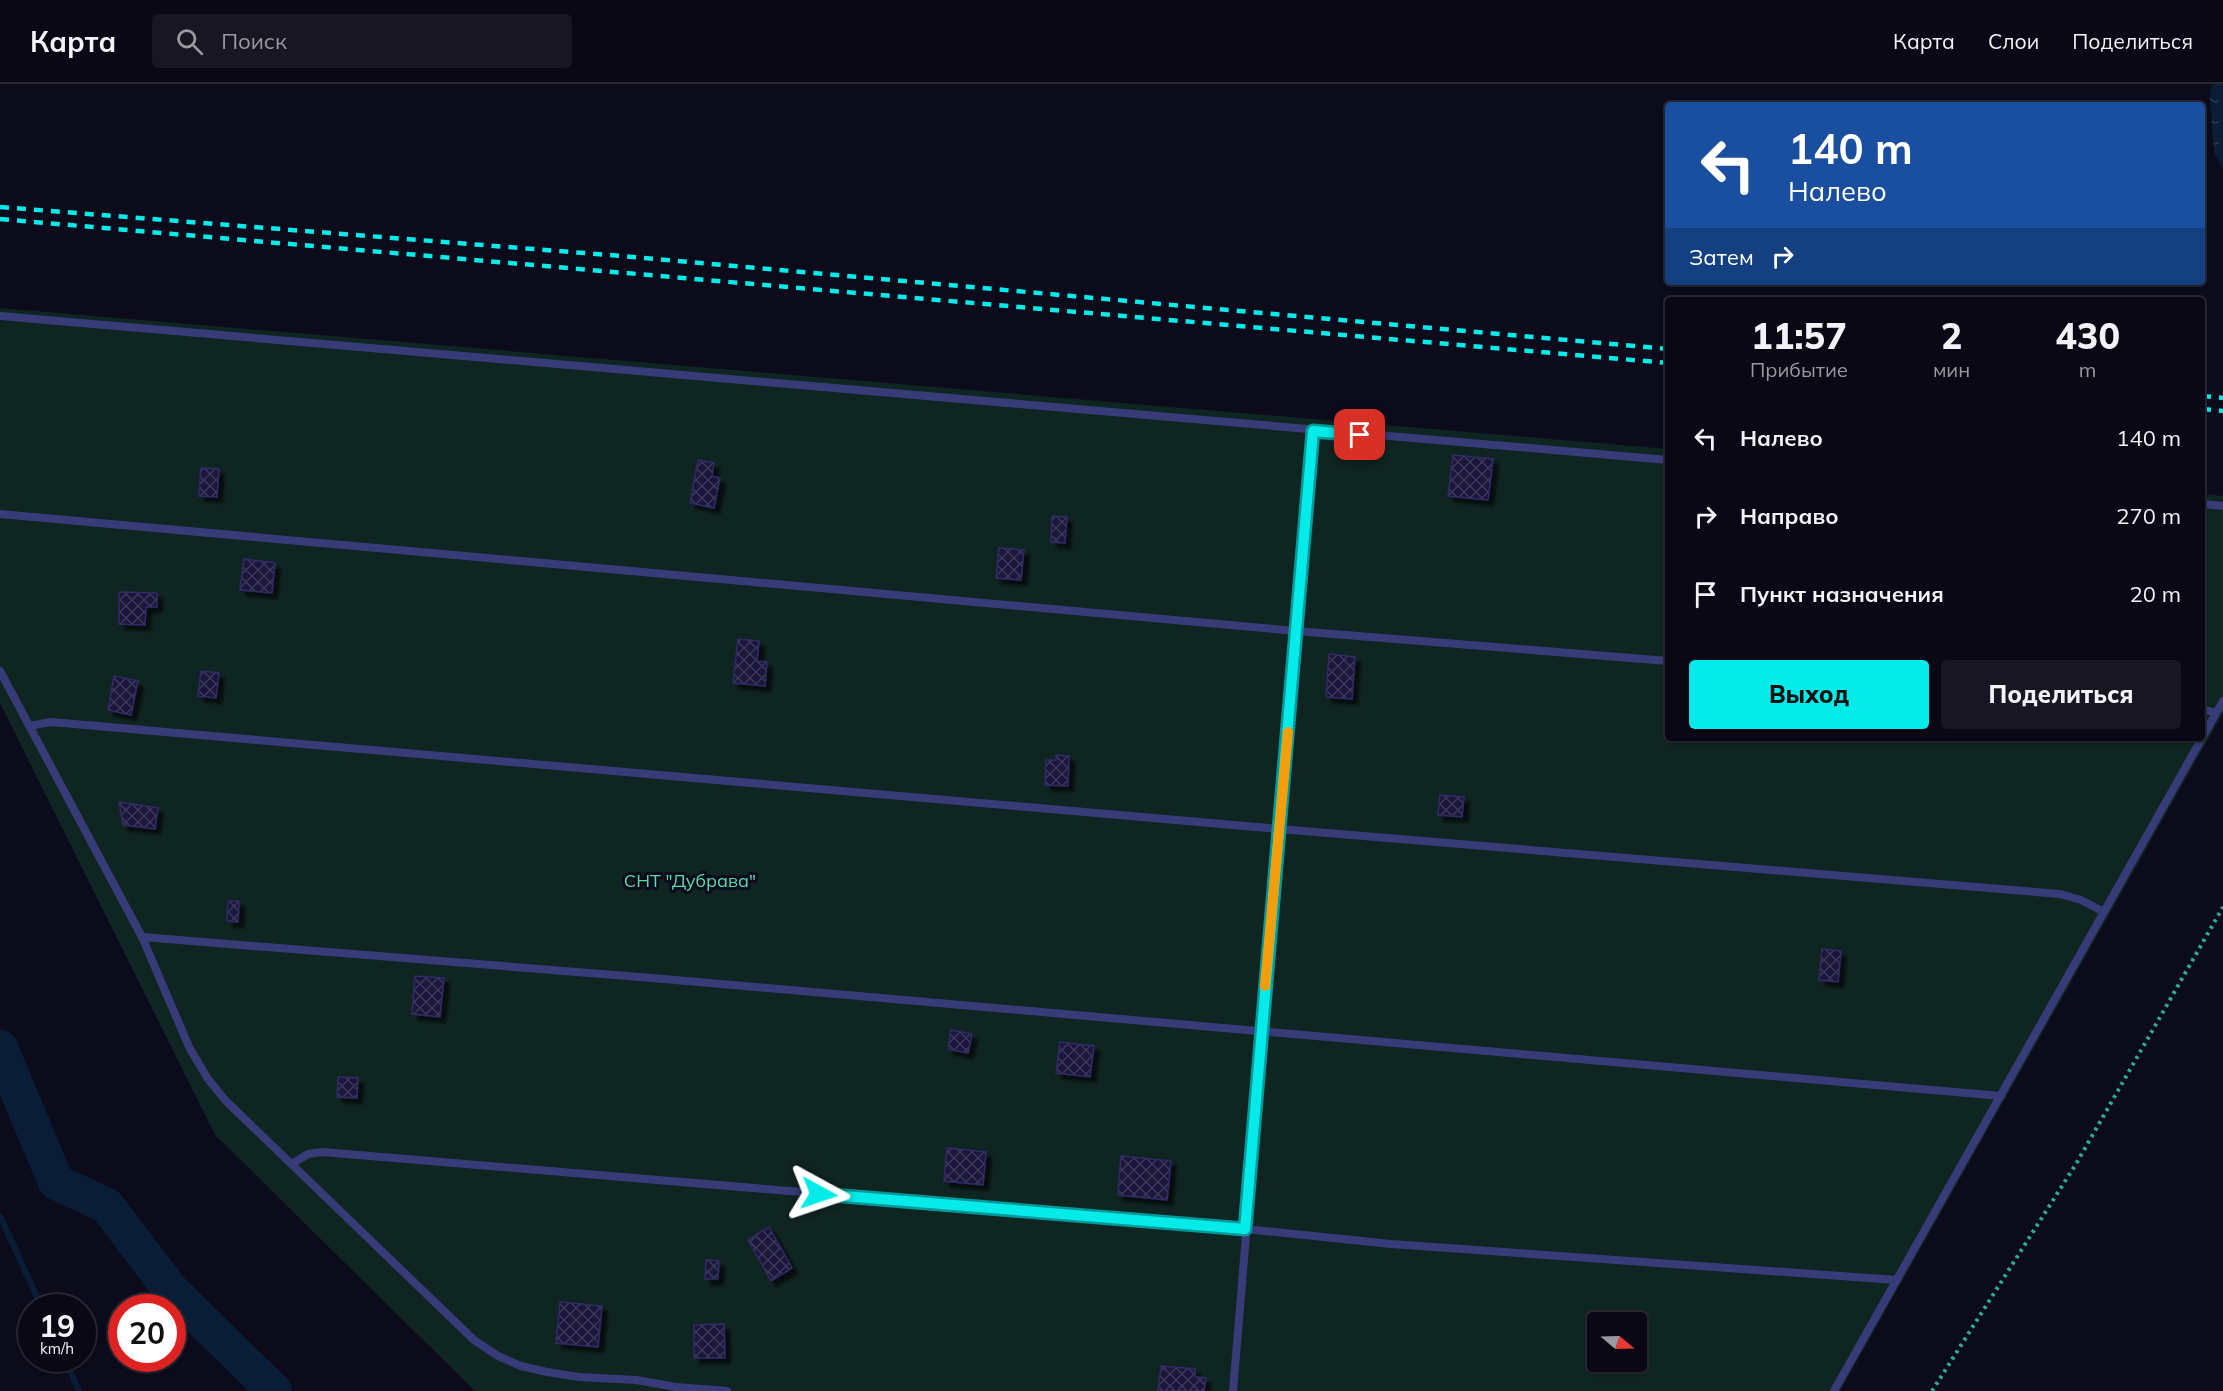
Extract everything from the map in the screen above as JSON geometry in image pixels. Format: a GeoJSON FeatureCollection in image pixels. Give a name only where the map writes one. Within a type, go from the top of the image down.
{"type":"FeatureCollection","features":[{"type":"Feature","properties":{"kind":"lane"},"geometry":{"type":"LineString","coordinates":[[0,316],[1665,460]]}},
{"type":"Feature","properties":{"kind":"lane"},"geometry":{"type":"LineString","coordinates":[[1233,1391],[1313,431]]}},
{"type":"Feature","properties":{"kind":"lane"},"geometry":{"type":"LineString","coordinates":[[2205,504],[2223,506]]}},
{"type":"Feature","properties":{"kind":"lane"},"geometry":{"type":"LineString","coordinates":[[0,514],[1296,631],[1665,661]]}},
{"type":"Feature","properties":{"kind":"lane"},"geometry":{"type":"LineString","coordinates":[[0,670],[142,937],[190,1049],[208,1079],[226,1101],[474,1340],[498,1356],[521,1366],[579,1377],[636,1380],[678,1389],[727,1391]]}},
{"type":"Feature","properties":{"kind":"lane"},"geometry":{"type":"LineString","coordinates":[[2205,733],[2223,700]]}},
{"type":"Feature","properties":{"kind":"lane"},"geometry":{"type":"LineString","coordinates":[[2205,710],[2216,713]]}},
{"type":"Feature","properties":{"kind":"lane"},"geometry":{"type":"LineString","coordinates":[[29,726],[63,723],[1279,830],[2060,894],[2081,900],[2104,912]]}},
{"type":"Feature","properties":{"kind":"lane"},"geometry":{"type":"LineString","coordinates":[[1834,1391],[2200,741]]}},
{"type":"Feature","properties":{"kind":"lane"},"geometry":{"type":"LineString","coordinates":[[142,937],[1262,1029],[2001,1096]]}},
{"type":"Feature","properties":{"kind":"lane"},"geometry":{"type":"LineString","coordinates":[[292,1164],[308,1154],[322,1152],[1245,1229],[1402,1245],[1897,1280]]}},
{"type":"Feature","properties":{"kind":"path"},"geometry":{"type":"LineString","coordinates":[[1932,1391],[2076,1164],[2223,907]]}},
{"type":"Feature","properties":{"kind":"green space","name":"СНТ \"Дубрава\""},"geometry":{"type":"Polygon","coordinates":[[[0,308],[1665,449],[1665,741],[2205,741],[2205,494],[2223,496],[2223,713],[1840,1391],[475,1391],[215,1135],[0,703],[0,308]]]}},
{"type":"Feature","properties":{"kind":"water"},"geometry":{"type":"Polygon","coordinates":[[[2212,84],[2223,84],[2223,169],[2214,152],[2210,97],[2212,84]]]}},
{"type":"Feature","properties":{"kind":"building"},"geometry":{"type":"Polygon","coordinates":[[[1453,455],[1493,459],[1488,500],[1448,496],[1453,455]]]}},
{"type":"Feature","properties":{"kind":"building"},"geometry":{"type":"Polygon","coordinates":[[[698,460],[714,463],[712,476],[720,478],[714,508],[690,503],[698,460]]]}},
{"type":"Feature","properties":{"kind":"building"},"geometry":{"type":"Polygon","coordinates":[[[201,468],[219,469],[217,497],[199,496],[201,468]]]}},
{"type":"Feature","properties":{"kind":"building"},"geometry":{"type":"Polygon","coordinates":[[[1052,516],[1067,517],[1065,543],[1051,542],[1052,516]]]}},
{"type":"Feature","properties":{"kind":"building"},"geometry":{"type":"Polygon","coordinates":[[[999,548],[1024,550],[1021,580],[996,578],[999,548]]]}},
{"type":"Feature","properties":{"kind":"building"},"geometry":{"type":"Polygon","coordinates":[[[244,559],[275,563],[272,593],[240,590],[244,559]]]}},
{"type":"Feature","properties":{"kind":"building"},"geometry":{"type":"Polygon","coordinates":[[[119,592],[157,593],[157,607],[146,607],[145,625],[119,624],[119,592]]]}},
{"type":"Feature","properties":{"kind":"building"},"geometry":{"type":"Polygon","coordinates":[[[738,639],[759,641],[757,661],[767,662],[765,686],[733,683],[738,639]]]}},
{"type":"Feature","properties":{"kind":"building"},"geometry":{"type":"Polygon","coordinates":[[[1329,654],[1355,657],[1352,699],[1326,697],[1329,654]]]}},
{"type":"Feature","properties":{"kind":"building"},"geometry":{"type":"Polygon","coordinates":[[[201,671],[219,673],[216,698],[198,696],[201,671]]]}},
{"type":"Feature","properties":{"kind":"building"},"geometry":{"type":"Polygon","coordinates":[[[114,676],[138,681],[131,715],[108,710],[114,676]]]}},
{"type":"Feature","properties":{"kind":"building"},"geometry":{"type":"Polygon","coordinates":[[[1056,755],[1069,756],[1068,786],[1045,785],[1046,760],[1056,760],[1056,755]]]}},
{"type":"Feature","properties":{"kind":"building"},"geometry":{"type":"Polygon","coordinates":[[[1440,795],[1464,797],[1462,817],[1438,815],[1440,795]]]}},
{"type":"Feature","properties":{"kind":"building"},"geometry":{"type":"Polygon","coordinates":[[[119,802],[158,808],[155,829],[123,825],[119,802]]]}},
{"type":"Feature","properties":{"kind":"building"},"geometry":{"type":"Polygon","coordinates":[[[228,901],[239,901],[238,922],[227,921],[228,901]]]}},
{"type":"Feature","properties":{"kind":"building"},"geometry":{"type":"Polygon","coordinates":[[[1822,949],[1841,951],[1838,982],[1819,980],[1822,949]]]}},
{"type":"Feature","properties":{"kind":"building"},"geometry":{"type":"Polygon","coordinates":[[[415,976],[444,978],[440,1017],[412,1014],[415,976]]]}},
{"type":"Feature","properties":{"kind":"building"},"geometry":{"type":"Polygon","coordinates":[[[951,1030],[972,1034],[968,1053],[948,1049],[951,1030]]]}},
{"type":"Feature","properties":{"kind":"building"},"geometry":{"type":"Polygon","coordinates":[[[1060,1042],[1094,1046],[1090,1077],[1056,1073],[1060,1042]]]}},
{"type":"Feature","properties":{"kind":"building"},"geometry":{"type":"Polygon","coordinates":[[[338,1077],[358,1078],[357,1098],[337,1097],[338,1077]]]}},
{"type":"Feature","properties":{"kind":"building"},"geometry":{"type":"Polygon","coordinates":[[[947,1148],[986,1152],[983,1185],[944,1181],[947,1148]]]}},
{"type":"Feature","properties":{"kind":"building"},"geometry":{"type":"Polygon","coordinates":[[[1121,1156],[1171,1161],[1167,1200],[1118,1195],[1121,1156]]]}},
{"type":"Feature","properties":{"kind":"building"},"geometry":{"type":"Polygon","coordinates":[[[769,1227],[792,1268],[771,1281],[748,1240],[769,1227]]]}},
{"type":"Feature","properties":{"kind":"building"},"geometry":{"type":"Polygon","coordinates":[[[706,1260],[719,1261],[718,1279],[705,1279],[706,1260]]]}},
{"type":"Feature","properties":{"kind":"building"},"geometry":{"type":"Polygon","coordinates":[[[560,1302],[602,1306],[598,1347],[556,1343],[560,1302]]]}},
{"type":"Feature","properties":{"kind":"building"},"geometry":{"type":"Polygon","coordinates":[[[724,1324],[725,1358],[694,1358],[694,1325],[724,1324]]]}},
{"type":"Feature","properties":{"kind":"building"},"geometry":{"type":"Polygon","coordinates":[[[1161,1366],[1195,1369],[1195,1377],[1206,1378],[1204,1391],[1158,1391],[1161,1366]]]}},
{"type":"Feature","properties":{"kind":"waterway"},"geometry":{"type":"LineString","coordinates":[[0,1048],[56,1182],[107,1206],[170,1289],[274,1391]]}},
{"type":"Feature","properties":{"kind":"waterway"},"geometry":{"type":"LineString","coordinates":[[0,1216],[36,1294]]}},
{"type":"Feature","properties":{"kind":"waterway"},"geometry":{"type":"LineString","coordinates":[[71,1372],[79,1391]]}},
{"type":"Feature","properties":{"kind":"railway"},"geometry":{"type":"LineString","coordinates":[[0,207],[622,256],[1665,349]]}},
{"type":"Feature","properties":{"kind":"railway"},"geometry":{"type":"LineString","coordinates":[[0,219],[1665,363]]}},
{"type":"Feature","properties":{"kind":"railway"},"geometry":{"type":"LineString","coordinates":[[2205,396],[2223,398]]}},
{"type":"Feature","properties":{"kind":"railway"},"geometry":{"type":"LineString","coordinates":[[2205,409],[2223,411]]}},
{"type":"Feature","properties":{"kind":"slow traffic"},"geometry":{"type":"LineString","coordinates":[[1265,986],[1288,732]]}},
{"type":"Feature","properties":{"kind":"route"},"geometry":{"type":"LineString","coordinates":[[819,1194],[1245,1229],[1313,431],[1360,435]]}}]}
